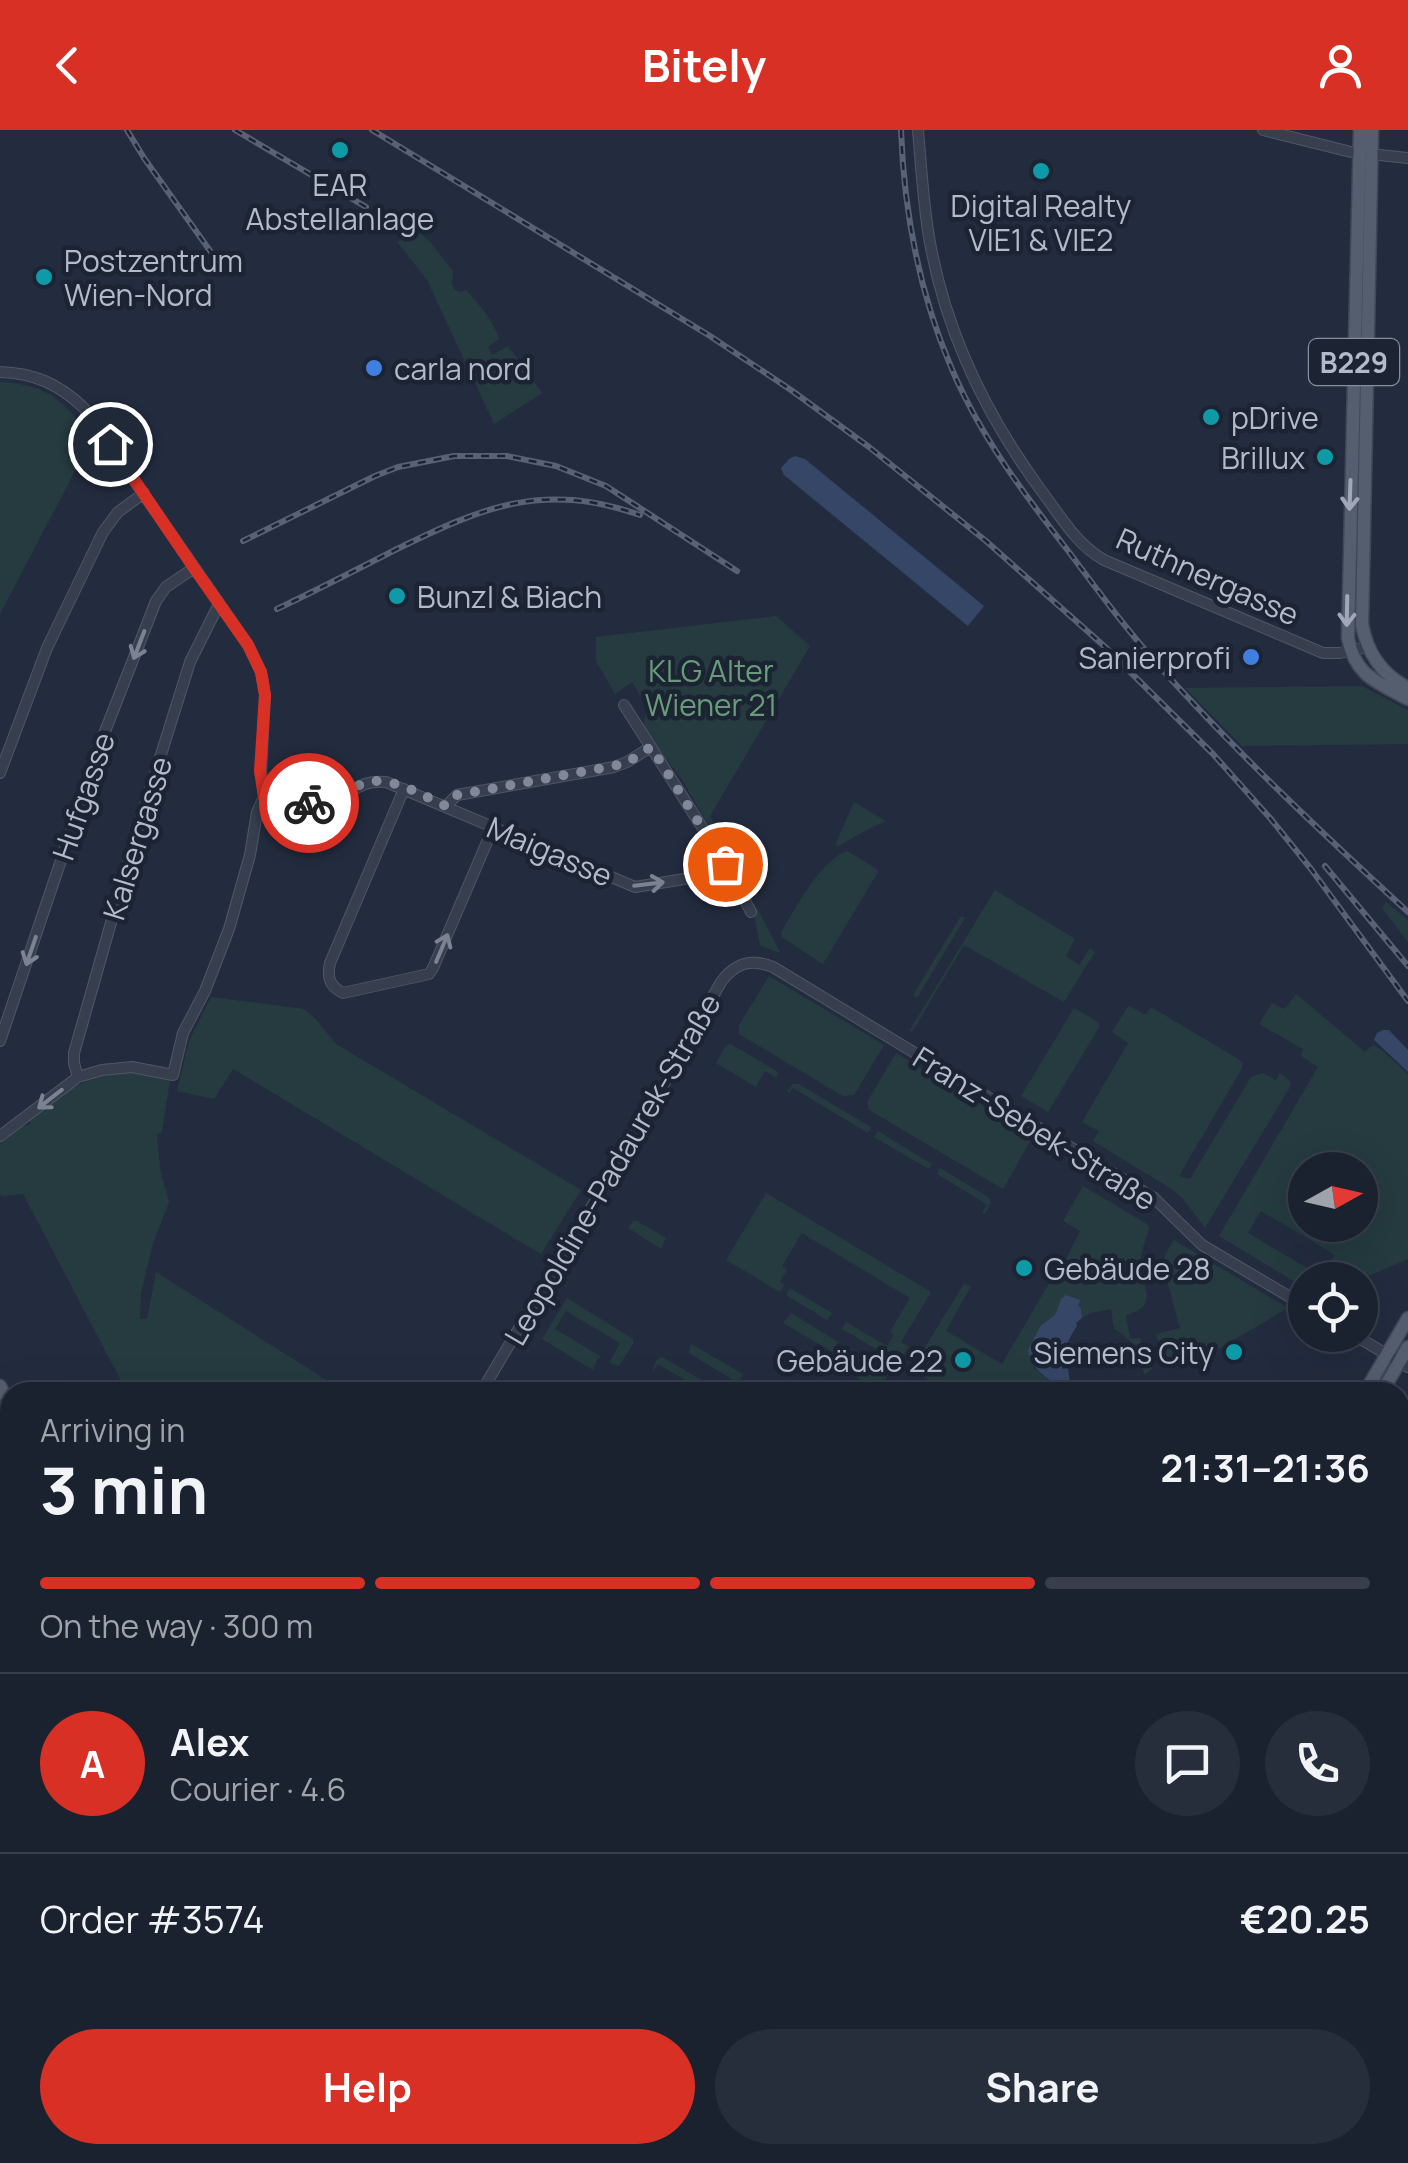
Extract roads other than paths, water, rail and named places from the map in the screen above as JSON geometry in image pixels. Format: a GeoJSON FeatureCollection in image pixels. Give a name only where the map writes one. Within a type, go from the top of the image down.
{"type":"FeatureCollection","features":[{"type":"Feature","properties":{"kind":"main road","name":"B229"},"geometry":{"type":"LineString","coordinates":[[1360,130],[1366,154],[1361,614],[1368,647]]}},
{"type":"Feature","properties":{"kind":"main road","name":"B229"},"geometry":{"type":"LineString","coordinates":[[1350,651],[1348,597],[1366,154],[1372,130]]}},
{"type":"Feature","properties":{"kind":"main road"},"geometry":{"type":"LineString","coordinates":[[1368,647],[1382,670],[1408,688]]}},
{"type":"Feature","properties":{"kind":"main road"},"geometry":{"type":"LineString","coordinates":[[1350,651],[1364,673],[1408,699]]}},
{"type":"Feature","properties":{"kind":"main road"},"geometry":{"type":"LineString","coordinates":[[1398,1362],[1408,1318]]}},
{"type":"Feature","properties":{"kind":"main road"},"geometry":{"type":"LineString","coordinates":[[1376,1382],[1408,1347]]}},
{"type":"Feature","properties":{"kind":"street","name":"Ruthnergasse"},"geometry":{"type":"LineString","coordinates":[[918,130],[928,233],[950,324],[976,386],[1003,436],[1080,542],[1104,560],[1322,653],[1368,647]]}},
{"type":"Feature","properties":{"kind":"street"},"geometry":{"type":"LineString","coordinates":[[1264,130],[1366,154],[1408,158]]}},
{"type":"Feature","properties":{"kind":"street"},"geometry":{"type":"LineString","coordinates":[[0,372],[40,378],[71,395],[84,408],[248,645],[261,672],[265,695],[260,771],[264,797],[250,855],[229,929],[205,991],[183,1033],[173,1076],[132,1068],[78,1077],[0,1136]]}},
{"type":"Feature","properties":{"kind":"street"},"geometry":{"type":"LineString","coordinates":[[0,773],[48,648],[103,532],[118,512],[144,493]]}},
{"type":"Feature","properties":{"kind":"street","name":"Hufgasse"},"geometry":{"type":"LineString","coordinates":[[0,1041],[102,739],[156,601],[166,588],[194,568]]}},
{"type":"Feature","properties":{"kind":"street","name":"Kalsergasse"},"geometry":{"type":"LineString","coordinates":[[78,1077],[74,1054],[137,832],[190,662],[219,604]]}},
{"type":"Feature","properties":{"kind":"street"},"geometry":{"type":"LineString","coordinates":[[624,705],[751,912]]}},
{"type":"Feature","properties":{"kind":"street"},"geometry":{"type":"LineString","coordinates":[[446,806],[457,795],[628,762],[651,747]]}},
{"type":"Feature","properties":{"kind":"street","name":"Maigasse"},"geometry":{"type":"LineString","coordinates":[[264,797],[314,804],[330,801],[360,784],[386,782],[635,887],[703,876],[725,864]]}},
{"type":"Feature","properties":{"kind":"street"},"geometry":{"type":"LineString","coordinates":[[404,788],[330,963],[331,984],[343,993],[428,974],[494,828]]}},
{"type":"Feature","properties":{"kind":"street","name":"Franz-Sebek-Straße"},"geometry":{"type":"LineString","coordinates":[[756,962],[773,966],[1154,1198],[1202,1245],[1288,1296]]}},
{"type":"Feature","properties":{"kind":"street","name":"Leopoldine-Padaurek-Straße"},"geometry":{"type":"LineString","coordinates":[[487,1382],[721,982],[739,965],[756,962]]}},
{"type":"Feature","properties":{"kind":"water"},"geometry":{"type":"Polygon","coordinates":[[[795,456],[805,459],[984,606],[968,626],[784,475],[781,468],[795,456]]]}},
{"type":"Feature","properties":{"kind":"water"},"geometry":{"type":"Polygon","coordinates":[[[1383,1030],[1389,1030],[1408,1050],[1408,1072],[1374,1040],[1383,1030]]]}},
{"type":"Feature","properties":{"kind":"water"},"geometry":{"type":"Polygon","coordinates":[[[1066,1295],[1080,1300],[1082,1318],[1066,1346],[1062,1369],[1068,1368],[1070,1382],[1051,1382],[1033,1364],[1028,1350],[1041,1325],[1055,1315],[1066,1295]]]}},
{"type":"Feature","properties":{"kind":"railway"},"geometry":{"type":"LineString","coordinates":[[127,130],[213,255]]}},
{"type":"Feature","properties":{"kind":"railway"},"geometry":{"type":"LineString","coordinates":[[235,130],[366,207]]}},
{"type":"Feature","properties":{"kind":"railway"},"geometry":{"type":"LineString","coordinates":[[372,130],[710,336],[791,390],[986,541],[1103,645],[1213,754],[1311,869],[1408,1001]]}},
{"type":"Feature","properties":{"kind":"railway"},"geometry":{"type":"LineString","coordinates":[[901,130],[910,221],[930,310],[975,417],[1004,464],[1159,666],[1280,792],[1408,912]]}},
{"type":"Feature","properties":{"kind":"railway"},"geometry":{"type":"LineString","coordinates":[[243,541],[398,467],[454,456],[507,456],[556,466],[606,486],[737,571]]}},
{"type":"Feature","properties":{"kind":"railway"},"geometry":{"type":"LineString","coordinates":[[277,609],[427,535],[485,511],[543,500],[573,500],[640,515]]}},
{"type":"Feature","properties":{"kind":"railway"},"geometry":{"type":"LineString","coordinates":[[1325,866],[1408,966]]}},
{"type":"Feature","properties":{"kind":"place","name":"EAR Abstellanlage"},"geometry":{"type":"Point","coordinates":[340,150]}},
{"type":"Feature","properties":{"kind":"place","name":"Digital Realty VIE1 & VIE2"},"geometry":{"type":"Point","coordinates":[1041,171]}},
{"type":"Feature","properties":{"kind":"place","name":"Postzentrum Wien-Nord"},"geometry":{"type":"Point","coordinates":[44,277]}},
{"type":"Feature","properties":{"kind":"place","name":"carla nord"},"geometry":{"type":"Point","coordinates":[374,368]}},
{"type":"Feature","properties":{"kind":"place","name":"pDrive"},"geometry":{"type":"Point","coordinates":[1211,417]}},
{"type":"Feature","properties":{"kind":"place","name":"Brillux"},"geometry":{"type":"Point","coordinates":[1325,457]}},
{"type":"Feature","properties":{"kind":"place","name":"Bunzl & Biach"},"geometry":{"type":"Point","coordinates":[397,596]}},
{"type":"Feature","properties":{"kind":"place","name":"Sanierprofi"},"geometry":{"type":"Point","coordinates":[1251,657]}},
{"type":"Feature","properties":{"kind":"place","name":"Gebäude 28"},"geometry":{"type":"Point","coordinates":[1024,1268]}},
{"type":"Feature","properties":{"kind":"place","name":"Siemens City"},"geometry":{"type":"Point","coordinates":[1234,1352]}},
{"type":"Feature","properties":{"kind":"place","name":"Gebäude 22"},"geometry":{"type":"Point","coordinates":[963,1360]}},
{"type":"Feature","properties":{"kind":"park label","name":"KLG Alter Wiener 21"},"geometry":{"type":"Point","coordinates":[711,687]}}]}
